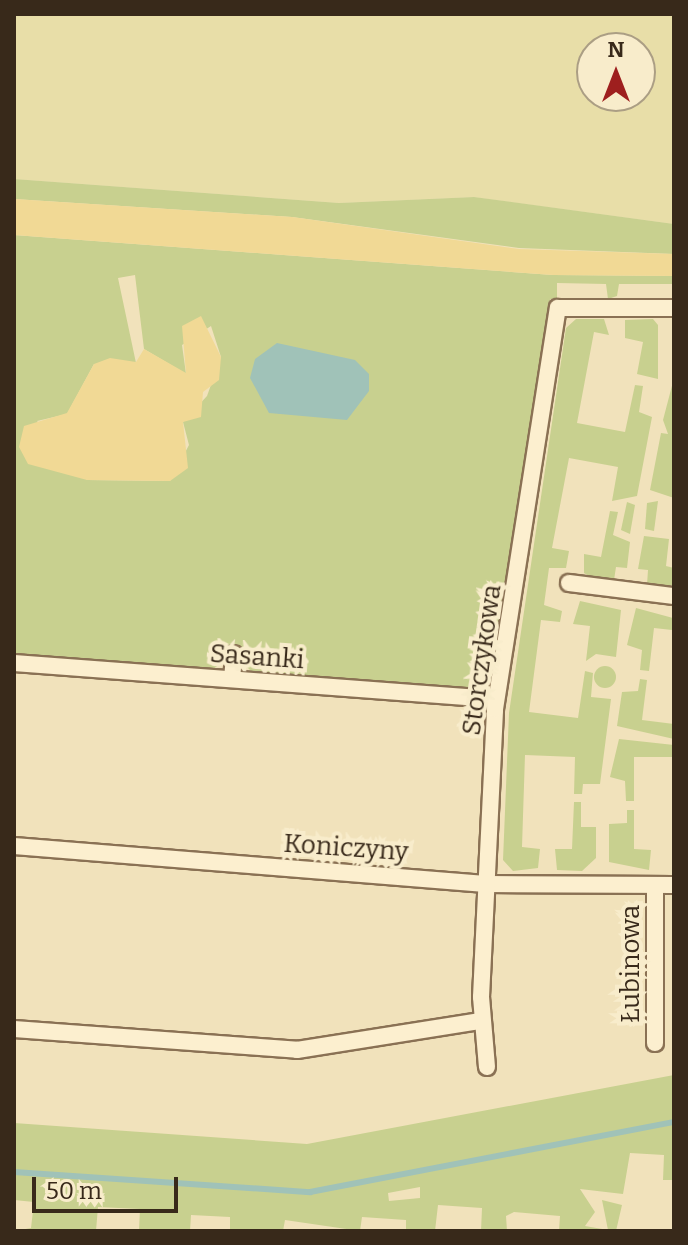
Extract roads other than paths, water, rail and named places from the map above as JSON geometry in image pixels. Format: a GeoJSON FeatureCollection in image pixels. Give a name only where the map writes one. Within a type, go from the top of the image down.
{"type":"FeatureCollection","features":[{"type":"Feature","properties":{"kind":"street","name":"Storczykowa"},"geometry":{"type":"LineString","coordinates":[[487,1067],[481,1021],[496,699],[558,308],[674,308]]}},
{"type":"Feature","properties":{"kind":"street"},"geometry":{"type":"LineString","coordinates":[[569,583],[674,596]]}},
{"type":"Feature","properties":{"kind":"street"},"geometry":{"type":"LineString","coordinates":[[232,679],[234,654]]}},
{"type":"Feature","properties":{"kind":"street","name":"Sasanki"},"geometry":{"type":"LineString","coordinates":[[14,663],[496,699]]}},
{"type":"Feature","properties":{"kind":"street","name":"Koniczyny"},"geometry":{"type":"LineString","coordinates":[[14,846],[488,884],[674,885]]}},
{"type":"Feature","properties":{"kind":"street","name":"Łubinowa"},"geometry":{"type":"LineString","coordinates":[[655,885],[655,1043]]}},
{"type":"Feature","properties":{"kind":"street"},"geometry":{"type":"LineString","coordinates":[[14,1029],[297,1050],[481,1021]]}},
{"type":"Feature","properties":{"kind":"water"},"geometry":{"type":"Polygon","coordinates":[[[277,343],[355,360],[369,374],[369,391],[347,420],[269,413],[250,378],[255,359],[277,343]]]}},
{"type":"Feature","properties":{"kind":"waterway"},"geometry":{"type":"LineString","coordinates":[[14,1172],[310,1192],[674,1122]]}}]}
